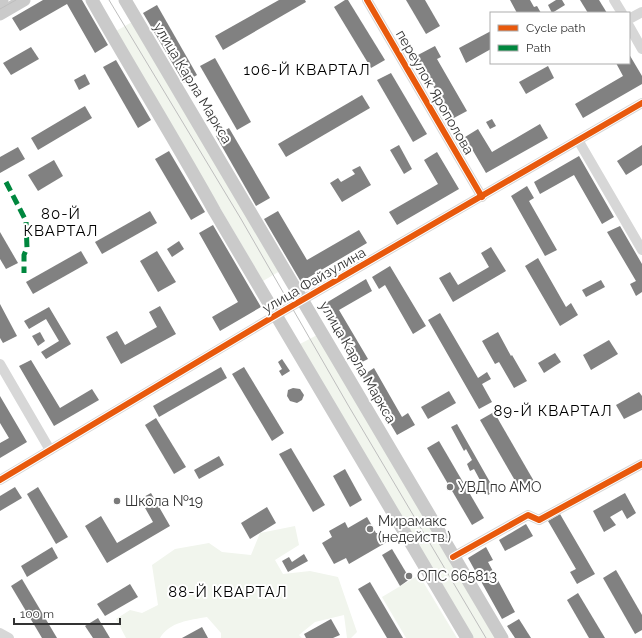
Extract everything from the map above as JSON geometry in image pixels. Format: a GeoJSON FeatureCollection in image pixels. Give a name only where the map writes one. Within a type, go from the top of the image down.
{"type":"FeatureCollection","features":[{"type":"Feature","properties":{"kind":"main road"},"geometry":{"type":"LineString","coordinates":[[0,14],[24,0]]}},
{"type":"Feature","properties":{"kind":"main road"},"geometry":{"type":"LineString","coordinates":[[92,0],[177,144],[215,212],[467,638]]}},
{"type":"Feature","properties":{"kind":"main road","name":"улица Карла Маркса"},"geometry":{"type":"LineString","coordinates":[[125,0],[502,638]]}},
{"type":"Feature","properties":{"kind":"street","name":"переулок Ярополова"},"geometry":{"type":"LineString","coordinates":[[367,0],[482,196]]}},
{"type":"Feature","properties":{"kind":"street"},"geometry":{"type":"LineString","coordinates":[[614,0],[621,12]]}},
{"type":"Feature","properties":{"kind":"street"},"geometry":{"type":"LineString","coordinates":[[630,18],[642,12]]}},
{"type":"Feature","properties":{"kind":"street"},"geometry":{"type":"LineString","coordinates":[[630,28],[642,49]]}},
{"type":"Feature","properties":{"kind":"street","name":"улица Файзулина"},"geometry":{"type":"LineString","coordinates":[[0,480],[277,315],[642,103]]}},
{"type":"Feature","properties":{"kind":"street"},"geometry":{"type":"LineString","coordinates":[[578,140],[642,250]]}},
{"type":"Feature","properties":{"kind":"street"},"geometry":{"type":"LineString","coordinates":[[0,364],[50,450]]}},
{"type":"Feature","properties":{"kind":"street"},"geometry":{"type":"LineString","coordinates":[[454,557],[528,515],[539,520],[642,464]]}},
{"type":"Feature","properties":{"kind":"street"},"geometry":{"type":"LineString","coordinates":[[0,633],[8,638]]}},
{"type":"Feature","properties":{"kind":"shaded area"},"geometry":{"type":"Polygon","coordinates":[[[132,22],[280,271],[263,281],[116,31],[132,22]]]}},
{"type":"Feature","properties":{"kind":"shaded area"},"geometry":{"type":"Polygon","coordinates":[[[317,335],[495,638],[473,638],[300,344],[317,335]]]}},
{"type":"Feature","properties":{"kind":"shaded area"},"geometry":{"type":"Polygon","coordinates":[[[295,526],[299,545],[275,560],[283,574],[310,571],[338,577],[357,632],[351,638],[347,638],[344,615],[315,622],[299,635],[302,638],[221,638],[221,633],[207,617],[174,625],[169,628],[160,638],[126,638],[116,619],[130,610],[142,613],[158,605],[152,565],[175,549],[209,543],[222,552],[251,555],[260,533],[295,526]]]}},
{"type":"Feature","properties":{"kind":"shaded area"},"geometry":{"type":"Polygon","coordinates":[[[419,575],[457,638],[406,638],[382,597],[419,575]]]}},
{"type":"Feature","properties":{"kind":"building"},"geometry":{"type":"Polygon","coordinates":[[[43,0],[82,0],[108,45],[95,53],[67,4],[20,31],[12,18],[43,0]]]}},
{"type":"Feature","properties":{"kind":"building"},"geometry":{"type":"Polygon","coordinates":[[[279,0],[305,0],[306,2],[223,50],[215,36],[279,0]]]}},
{"type":"Feature","properties":{"kind":"building"},"geometry":{"type":"Polygon","coordinates":[[[345,0],[348,0],[385,60],[371,68],[334,7],[345,0]]]}},
{"type":"Feature","properties":{"kind":"building"},"geometry":{"type":"Polygon","coordinates":[[[406,0],[425,0],[440,26],[426,34],[406,0]]]}},
{"type":"Feature","properties":{"kind":"building"},"geometry":{"type":"Polygon","coordinates":[[[510,0],[530,0],[534,7],[537,6],[540,12],[516,12],[510,0]]]}},
{"type":"Feature","properties":{"kind":"building"},"geometry":{"type":"Polygon","coordinates":[[[556,0],[562,0],[565,5],[552,12],[548,5],[556,0]]]}},
{"type":"Feature","properties":{"kind":"building"},"geometry":{"type":"Polygon","coordinates":[[[580,0],[599,0],[606,12],[587,12],[580,0]]]}},
{"type":"Feature","properties":{"kind":"building"},"geometry":{"type":"Polygon","coordinates":[[[157,5],[197,75],[184,83],[143,13],[157,5]]]}},
{"type":"Feature","properties":{"kind":"building"},"geometry":{"type":"Polygon","coordinates":[[[490,32],[490,50],[466,63],[459,48],[490,32]]]}},
{"type":"Feature","properties":{"kind":"building"},"geometry":{"type":"Polygon","coordinates":[[[435,46],[441,57],[437,59],[467,111],[452,119],[416,56],[435,46]]]}},
{"type":"Feature","properties":{"kind":"building"},"geometry":{"type":"Polygon","coordinates":[[[31,47],[39,59],[11,75],[3,63],[31,47]]]}},
{"type":"Feature","properties":{"kind":"building"},"geometry":{"type":"Polygon","coordinates":[[[630,56],[642,76],[642,84],[583,118],[575,104],[623,76],[617,64],[630,64],[630,56]]]}},
{"type":"Feature","properties":{"kind":"building"},"geometry":{"type":"Polygon","coordinates":[[[215,58],[251,122],[237,130],[200,66],[215,58]]]}},
{"type":"Feature","properties":{"kind":"building"},"geometry":{"type":"Polygon","coordinates":[[[116,60],[151,120],[138,128],[103,67],[116,60]]]}},
{"type":"Feature","properties":{"kind":"building"},"geometry":{"type":"Polygon","coordinates":[[[548,66],[554,78],[526,94],[519,82],[548,66]]]}},
{"type":"Feature","properties":{"kind":"building"},"geometry":{"type":"Polygon","coordinates":[[[391,73],[427,134],[413,142],[377,80],[391,73]]]}},
{"type":"Feature","properties":{"kind":"building"},"geometry":{"type":"Polygon","coordinates":[[[85,74],[90,84],[79,90],[74,80],[85,74]]]}},
{"type":"Feature","properties":{"kind":"building"},"geometry":{"type":"Polygon","coordinates":[[[362,95],[370,108],[286,157],[278,144],[362,95]]]}},
{"type":"Feature","properties":{"kind":"building"},"geometry":{"type":"Polygon","coordinates":[[[85,106],[92,118],[38,150],[31,138],[85,106]]]}},
{"type":"Feature","properties":{"kind":"building"},"geometry":{"type":"Polygon","coordinates":[[[492,119],[496,126],[490,129],[486,122],[492,119]]]}},
{"type":"Feature","properties":{"kind":"building"},"geometry":{"type":"Polygon","coordinates":[[[540,124],[548,138],[486,173],[465,137],[478,129],[492,152],[540,124]]]}},
{"type":"Feature","properties":{"kind":"building"},"geometry":{"type":"Polygon","coordinates":[[[229,128],[270,198],[256,206],[216,136],[229,128]]]}},
{"type":"Feature","properties":{"kind":"building"},"geometry":{"type":"Polygon","coordinates":[[[399,145],[412,169],[404,174],[390,150],[399,145]]]}},
{"type":"Feature","properties":{"kind":"building"},"geometry":{"type":"Polygon","coordinates":[[[642,145],[642,165],[626,175],[617,161],[642,145]]]}},
{"type":"Feature","properties":{"kind":"building"},"geometry":{"type":"Polygon","coordinates":[[[18,147],[25,159],[0,173],[0,157],[18,147]]]}},
{"type":"Feature","properties":{"kind":"building"},"geometry":{"type":"Polygon","coordinates":[[[169,151],[205,212],[191,220],[155,159],[169,151]]]}},
{"type":"Feature","properties":{"kind":"building"},"geometry":{"type":"Polygon","coordinates":[[[437,152],[459,189],[397,225],[389,212],[438,184],[424,160],[437,152]]]}},
{"type":"Feature","properties":{"kind":"building"},"geometry":{"type":"Polygon","coordinates":[[[579,156],[614,217],[602,224],[574,175],[540,194],[534,182],[579,156]]]}},
{"type":"Feature","properties":{"kind":"building"},"geometry":{"type":"Polygon","coordinates":[[[54,160],[63,176],[38,191],[28,175],[54,160]]]}},
{"type":"Feature","properties":{"kind":"building"},"geometry":{"type":"Polygon","coordinates":[[[360,166],[371,185],[342,202],[330,183],[338,178],[341,182],[355,174],[352,170],[360,166]]]}},
{"type":"Feature","properties":{"kind":"building"},"geometry":{"type":"Polygon","coordinates":[[[527,186],[534,198],[529,201],[557,250],[545,256],[511,196],[527,186]]]}},
{"type":"Feature","properties":{"kind":"building"},"geometry":{"type":"Polygon","coordinates":[[[150,211],[157,223],[102,254],[95,242],[150,211]]]}},
{"type":"Feature","properties":{"kind":"building"},"geometry":{"type":"Polygon","coordinates":[[[278,211],[307,260],[359,230],[367,243],[301,282],[264,219],[278,211]]]}},
{"type":"Feature","properties":{"kind":"building"},"geometry":{"type":"Polygon","coordinates":[[[213,225],[261,307],[220,331],[212,317],[238,302],[199,233],[213,225]]]}},
{"type":"Feature","properties":{"kind":"building"},"geometry":{"type":"Polygon","coordinates":[[[620,226],[642,264],[642,292],[636,296],[630,284],[636,281],[607,232],[620,226]]]}},
{"type":"Feature","properties":{"kind":"building"},"geometry":{"type":"Polygon","coordinates":[[[0,232],[18,263],[6,269],[0,259],[0,232]]]}},
{"type":"Feature","properties":{"kind":"building"},"geometry":{"type":"Polygon","coordinates":[[[179,241],[184,249],[172,257],[167,249],[179,241]]]}},
{"type":"Feature","properties":{"kind":"building"},"geometry":{"type":"Polygon","coordinates":[[[491,247],[506,271],[453,302],[439,278],[450,272],[458,285],[489,267],[481,253],[491,247]]]}},
{"type":"Feature","properties":{"kind":"building"},"geometry":{"type":"Polygon","coordinates":[[[81,251],[88,263],[33,294],[26,282],[81,251]]]}},
{"type":"Feature","properties":{"kind":"building"},"geometry":{"type":"Polygon","coordinates":[[[157,251],[176,282],[158,292],[140,261],[157,251]]]}},
{"type":"Feature","properties":{"kind":"building"},"geometry":{"type":"Polygon","coordinates":[[[538,258],[566,307],[571,303],[578,315],[560,326],[525,266],[538,258]]]}},
{"type":"Feature","properties":{"kind":"building"},"geometry":{"type":"Polygon","coordinates":[[[390,266],[426,326],[413,334],[385,285],[379,289],[372,277],[390,266]]]}},
{"type":"Feature","properties":{"kind":"building"},"geometry":{"type":"Polygon","coordinates":[[[366,279],[372,291],[339,310],[368,359],[356,365],[321,306],[366,279]]]}},
{"type":"Feature","properties":{"kind":"building"},"geometry":{"type":"Polygon","coordinates":[[[601,280],[605,287],[586,297],[582,290],[601,280]]]}},
{"type":"Feature","properties":{"kind":"building"},"geometry":{"type":"Polygon","coordinates":[[[0,304],[17,336],[3,343],[0,338],[0,304]]]}},
{"type":"Feature","properties":{"kind":"building"},"geometry":{"type":"Polygon","coordinates":[[[160,306],[176,334],[121,364],[106,337],[117,331],[125,345],[157,327],[149,312],[160,306]]]}},
{"type":"Feature","properties":{"kind":"building"},"geometry":{"type":"Polygon","coordinates":[[[49,307],[71,344],[46,359],[41,352],[59,341],[46,319],[29,329],[24,321],[49,307]]]}},
{"type":"Feature","properties":{"kind":"building"},"geometry":{"type":"Polygon","coordinates":[[[440,313],[478,378],[487,372],[491,379],[482,384],[492,402],[479,409],[428,320],[440,313]]]}},
{"type":"Feature","properties":{"kind":"building"},"geometry":{"type":"Polygon","coordinates":[[[40,332],[45,341],[38,346],[32,336],[40,332]]]}},
{"type":"Feature","properties":{"kind":"building"},"geometry":{"type":"Polygon","coordinates":[[[498,332],[527,381],[514,388],[499,362],[495,364],[482,341],[498,332]]]}},
{"type":"Feature","properties":{"kind":"building"},"geometry":{"type":"Polygon","coordinates":[[[609,340],[618,354],[591,370],[583,355],[609,340]]]}},
{"type":"Feature","properties":{"kind":"building"},"geometry":{"type":"Polygon","coordinates":[[[555,353],[561,362],[544,373],[538,363],[555,353]]]}},
{"type":"Feature","properties":{"kind":"building"},"geometry":{"type":"Polygon","coordinates":[[[282,359],[290,371],[282,376],[279,371],[282,369],[278,362],[282,359]]]}},
{"type":"Feature","properties":{"kind":"building"},"geometry":{"type":"Polygon","coordinates":[[[31,360],[60,408],[92,389],[99,400],[54,426],[19,366],[31,360]]]}},
{"type":"Feature","properties":{"kind":"building"},"geometry":{"type":"Polygon","coordinates":[[[221,367],[227,378],[159,417],[153,406],[221,367]]]}},
{"type":"Feature","properties":{"kind":"building"},"geometry":{"type":"Polygon","coordinates":[[[244,367],[284,433],[272,441],[232,374],[244,367]]]}},
{"type":"Feature","properties":{"kind":"building"},"geometry":{"type":"Polygon","coordinates":[[[374,368],[402,417],[408,413],[415,425],[397,435],[362,376],[374,368]]]}},
{"type":"Feature","properties":{"kind":"building"},"geometry":{"type":"Polygon","coordinates":[[[293,388],[300,389],[304,395],[302,400],[297,403],[290,401],[287,396],[288,390],[293,388]]]}},
{"type":"Feature","properties":{"kind":"building"},"geometry":{"type":"Polygon","coordinates":[[[449,391],[456,403],[428,419],[421,407],[449,391]]]}},
{"type":"Feature","properties":{"kind":"building"},"geometry":{"type":"Polygon","coordinates":[[[639,392],[642,396],[642,410],[624,419],[616,405],[639,392]]]}},
{"type":"Feature","properties":{"kind":"building"},"geometry":{"type":"Polygon","coordinates":[[[0,396],[27,442],[0,458],[0,443],[9,438],[0,423],[0,396]]]}},
{"type":"Feature","properties":{"kind":"building"},"geometry":{"type":"Polygon","coordinates":[[[494,412],[535,483],[521,491],[480,420],[494,412]]]}},
{"type":"Feature","properties":{"kind":"building"},"geometry":{"type":"Polygon","coordinates":[[[156,418],[186,467],[174,474],[145,425],[156,418]]]}},
{"type":"Feature","properties":{"kind":"building"},"geometry":{"type":"Polygon","coordinates":[[[457,424],[495,491],[488,495],[474,469],[470,471],[467,464],[472,460],[466,449],[464,451],[451,427],[457,424]]]}},
{"type":"Feature","properties":{"kind":"building"},"geometry":{"type":"Polygon","coordinates":[[[439,441],[484,518],[472,525],[427,448],[439,441]]]}},
{"type":"Feature","properties":{"kind":"building"},"geometry":{"type":"Polygon","coordinates":[[[291,448],[325,505],[313,512],[279,454],[291,448]]]}},
{"type":"Feature","properties":{"kind":"building"},"geometry":{"type":"Polygon","coordinates":[[[219,456],[224,465],[199,479],[194,470],[219,456]]]}},
{"type":"Feature","properties":{"kind":"building"},"geometry":{"type":"Polygon","coordinates":[[[345,469],[362,500],[350,507],[333,476],[345,469]]]}},
{"type":"Feature","properties":{"kind":"building"},"geometry":{"type":"Polygon","coordinates":[[[15,487],[22,498],[0,511],[0,496],[15,487]]]}},
{"type":"Feature","properties":{"kind":"building"},"geometry":{"type":"Polygon","coordinates":[[[38,487],[68,537],[56,544],[27,494],[38,487]]]}},
{"type":"Feature","properties":{"kind":"building"},"geometry":{"type":"Polygon","coordinates":[[[151,493],[170,526],[107,563],[85,526],[101,516],[117,543],[153,522],[140,499],[151,493]]]}},
{"type":"Feature","properties":{"kind":"building"},"geometry":{"type":"Polygon","coordinates":[[[625,493],[636,513],[627,519],[622,510],[610,517],[616,525],[604,532],[593,511],[625,493]]]}},
{"type":"Feature","properties":{"kind":"building"},"geometry":{"type":"Polygon","coordinates":[[[267,507],[276,523],[250,539],[241,523],[267,507]]]}},
{"type":"Feature","properties":{"kind":"building"},"geometry":{"type":"Polygon","coordinates":[[[560,514],[595,574],[577,584],[570,572],[576,569],[548,521],[560,514]]]}},
{"type":"Feature","properties":{"kind":"building"},"geometry":{"type":"Polygon","coordinates":[[[367,517],[376,533],[382,533],[387,542],[349,564],[346,558],[334,564],[322,543],[332,537],[329,531],[345,522],[348,528],[367,517]]]}},
{"type":"Feature","properties":{"kind":"building"},"geometry":{"type":"Polygon","coordinates":[[[526,524],[533,536],[505,551],[499,540],[526,524]]]}},
{"type":"Feature","properties":{"kind":"building"},"geometry":{"type":"Polygon","coordinates":[[[52,547],[58,558],[27,577],[21,566],[52,547]]]}},
{"type":"Feature","properties":{"kind":"building"},"geometry":{"type":"Polygon","coordinates":[[[486,547],[493,560],[488,562],[515,612],[502,619],[468,558],[486,547]]]}},
{"type":"Feature","properties":{"kind":"building"},"geometry":{"type":"Polygon","coordinates":[[[392,549],[410,579],[400,586],[382,555],[392,549]]]}},
{"type":"Feature","properties":{"kind":"building"},"geometry":{"type":"Polygon","coordinates":[[[304,554],[308,561],[288,572],[282,561],[289,557],[292,562],[304,554]]]}},
{"type":"Feature","properties":{"kind":"building"},"geometry":{"type":"Polygon","coordinates":[[[616,570],[642,615],[642,630],[635,634],[603,578],[616,570]]]}},
{"type":"Feature","properties":{"kind":"building"},"geometry":{"type":"Polygon","coordinates":[[[22,579],[57,638],[42,638],[11,586],[22,579]]]}},
{"type":"Feature","properties":{"kind":"building"},"geometry":{"type":"Polygon","coordinates":[[[370,582],[403,638],[387,638],[358,589],[370,582]]]}},
{"type":"Feature","properties":{"kind":"building"},"geometry":{"type":"Polygon","coordinates":[[[130,584],[138,597],[105,616],[97,604],[130,584]]]}},
{"type":"Feature","properties":{"kind":"building"},"geometry":{"type":"Polygon","coordinates":[[[578,593],[605,638],[589,638],[567,600],[578,593]]]}},
{"type":"Feature","properties":{"kind":"building"},"geometry":{"type":"Polygon","coordinates":[[[98,618],[110,638],[93,638],[85,626],[98,618]]]}},
{"type":"Feature","properties":{"kind":"building"},"geometry":{"type":"Polygon","coordinates":[[[331,619],[340,635],[333,638],[306,638],[304,634],[331,619]]]}},
{"type":"Feature","properties":{"kind":"building"},"geometry":{"type":"Polygon","coordinates":[[[519,619],[531,638],[515,638],[507,626],[519,619]]]}},
{"type":"Feature","properties":{"kind":"building"},"geometry":{"type":"Polygon","coordinates":[[[202,627],[208,638],[182,638],[202,627]]]}},
{"type":"Feature","properties":{"kind":"tram line"},"geometry":{"type":"LineString","coordinates":[[0,9],[16,0]]}},
{"type":"Feature","properties":{"kind":"tram line"},"geometry":{"type":"LineString","coordinates":[[109,0],[241,219],[348,405],[486,638]]}},
{"type":"Feature","properties":{"kind":"marked path"},"geometry":{"type":"LineString","coordinates":[[6,182],[26,221],[27,248],[24,255],[24,273]]}},
{"type":"Feature","properties":{"kind":"cycle path"},"geometry":{"type":"LineString","coordinates":[[367,0],[482,197]]}},
{"type":"Feature","properties":{"kind":"cycle path"},"geometry":{"type":"LineString","coordinates":[[0,480],[266,321],[642,103]]}},
{"type":"Feature","properties":{"kind":"cycle path"},"geometry":{"type":"LineString","coordinates":[[453,557],[528,515],[539,520],[642,464]]}},
{"type":"Feature","properties":{"kind":"place","name":"УВД по АМО"},"geometry":{"type":"Point","coordinates":[450,487]}},
{"type":"Feature","properties":{"kind":"place","name":"Школа №19"},"geometry":{"type":"Point","coordinates":[117,501]}},
{"type":"Feature","properties":{"kind":"place","name":"Мирамакс (недейств.)"},"geometry":{"type":"Point","coordinates":[370,529]}},
{"type":"Feature","properties":{"kind":"place","name":"ОПС 665813"},"geometry":{"type":"Point","coordinates":[409,576]}},
{"type":"Feature","properties":{"kind":"district","name":"106-Й КВАРТАЛ"},"geometry":{"type":"Point","coordinates":[307,70]}},
{"type":"Feature","properties":{"kind":"district","name":"80-Й КВАРТАЛ"},"geometry":{"type":"Point","coordinates":[61,222]}},
{"type":"Feature","properties":{"kind":"district","name":"89-Й КВАРТАЛ"},"geometry":{"type":"Point","coordinates":[553,411]}},
{"type":"Feature","properties":{"kind":"district","name":"88-Й КВАРТАЛ"},"geometry":{"type":"Point","coordinates":[228,592]}}]}
